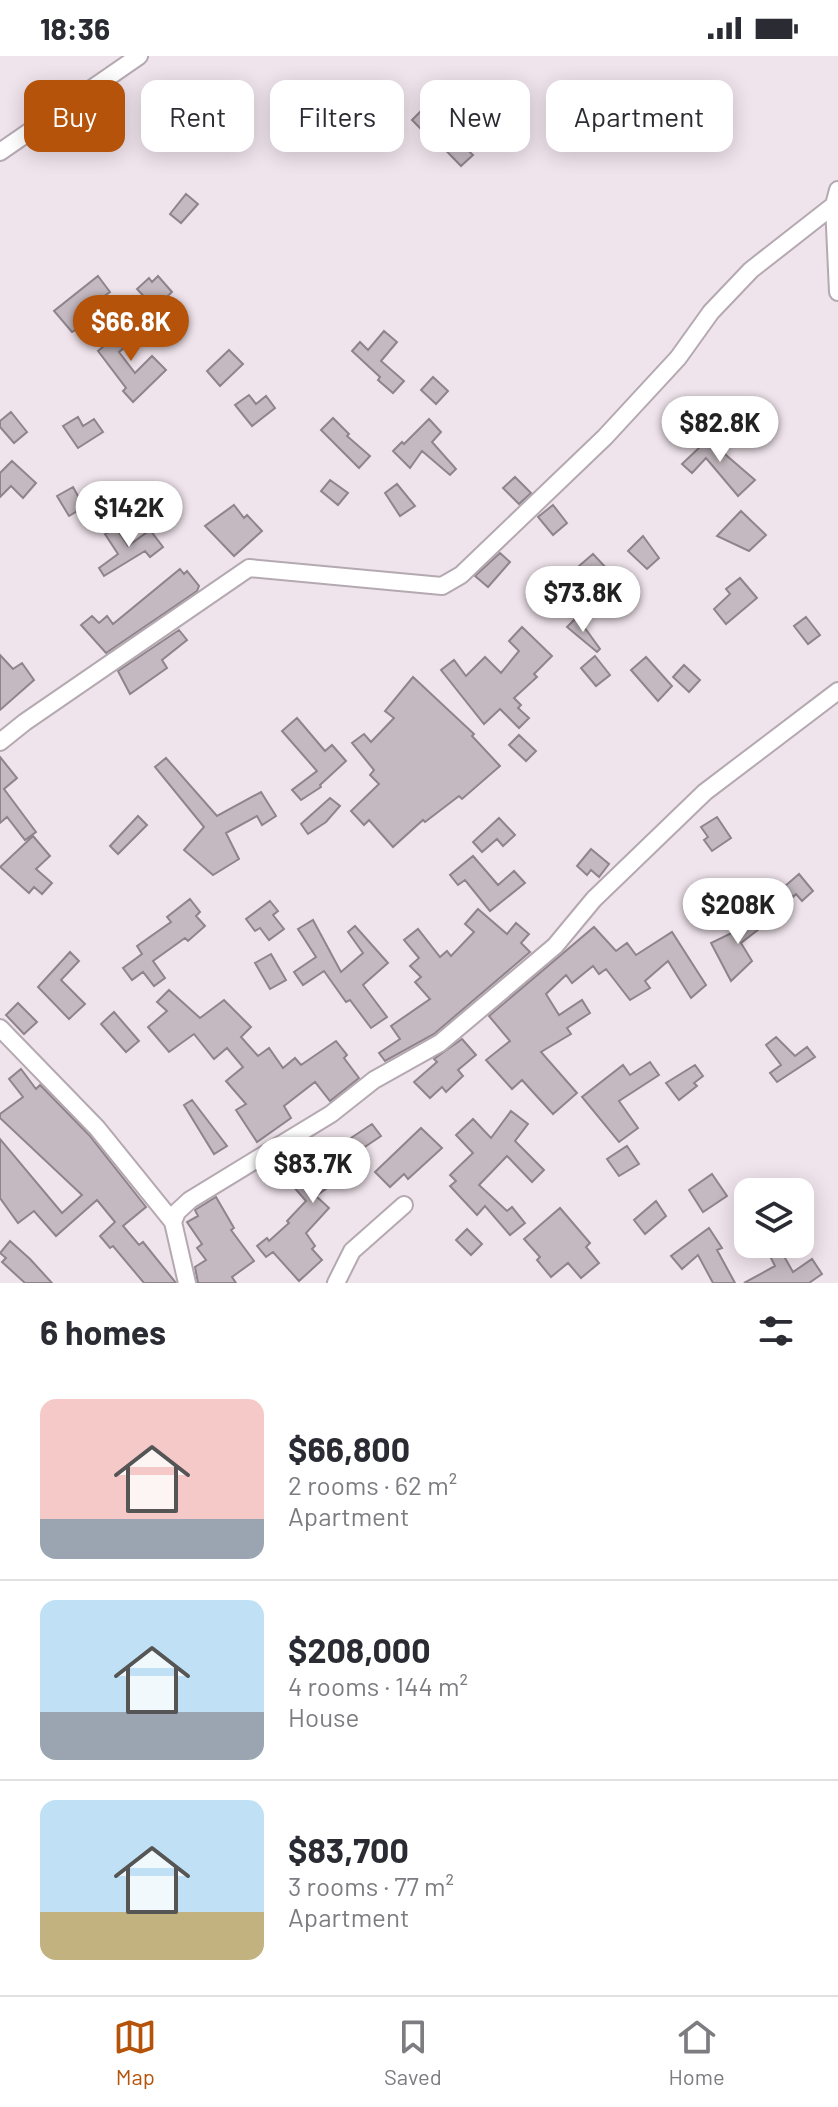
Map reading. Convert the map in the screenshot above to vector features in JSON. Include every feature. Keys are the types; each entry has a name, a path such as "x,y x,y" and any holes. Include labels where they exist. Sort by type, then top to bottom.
{"street":[{"path":"0,152 139,56"},
{"path":"836,198 838,292"},
{"path":"0,742 249,568 442,586 461,575 605,437 678,358 711,312 751,270 836,198"},
{"path":"173,1222 177,1212 190,1200 331,1114 374,1080 440,1043 555,946 594,899 705,792 838,691"},
{"path":"0,1028 97,1128 173,1222 187,1283"},
{"path":"336,1283 352,1251 404,1205"}],"building":[{"path":"420,112 420,128 412,120"},
{"path":"447,152 470,152 473,155 461,166"},
{"path":"186,194 198,204 181,223 170,214"},
{"path":"98,276 110,292 79,314 86,324 72,332 54,311"},
{"path":"158,276 172,292 155,308 137,289 149,278 152,282"},
{"path":"136,320 145,332 119,352 135,373 152,356 166,370 133,402 98,351"},
{"path":"384,331 397,342 381,361 404,381 393,393 352,351 360,342 368,350"},
{"path":"229,350 243,364 220,386 207,371"},
{"path":"433,377 448,391 436,404 421,390"},
{"path":"249,395 256,404 266,396 275,408 252,426 235,405"},
{"path":"11,412 27,432 14,443 0,427 0,421"},
{"path":"78,417 83,426 94,419 103,432 78,448 63,426"},
{"path":"333,418 349,434 347,436 370,456 359,468 321,430"},
{"path":"429,419 441,432 432,442 456,469 450,475 422,451 410,468 393,451"},
{"path":"719,429 726,436 718,444 755,480 738,496 706,458 692,473 682,464"},
{"path":"12,461 36,483 23,498 11,486 0,497 0,473"},
{"path":"515,477 531,493 519,504 503,488"},
{"path":"330,480 348,493 338,505 321,491"},
{"path":"397,484 415,506 400,516 385,493"},
{"path":"73,487 84,507 69,516 57,496"},
{"path":"234,505 244,518 247,515 262,531 234,556 205,526"},
{"path":"553,505 567,523 553,535 538,517"},
{"path":"741,511 766,535 749,551 717,536"},
{"path":"116,528 128,546 150,530 163,547 150,557 145,551 104,576 99,568 118,554 105,534"},
{"path":"643,536 659,558 647,569 628,551"},
{"path":"500,553 510,562 488,587 475,576"},
{"path":"593,554 608,570 594,582 579,566"},
{"path":"180,569 184,574 187,571 199,586 197,591 106,653 81,625 92,616 99,623 107,616 113,624"},
{"path":"740,578 757,598 726,624 714,609 730,594 726,589"},
{"path":"577,617 600,649 597,652 567,627"},
{"path":"806,617 820,635 808,644 794,626"},
{"path":"522,627 552,656 534,674 537,677 514,698 521,705 518,708 529,718 519,728 500,709 484,724 441,670 454,660 466,676 485,657 501,673 519,651 509,641"},
{"path":"179,630 187,640 162,660 167,668 130,694 118,671"},
{"path":"0,655 13,669 22,663 34,680 0,710"},
{"path":"595,656 610,675 596,686 581,668"},
{"path":"646,657 672,686 658,701 631,670"},
{"path":"684,665 700,680 689,692 673,677"},
{"path":"413,677 474,734 472,736 500,766 462,799 459,796 425,822 423,820 393,847 369,820 364,825 351,811 379,784 370,775 374,770 352,743 364,734 371,742 394,718 385,711"},
{"path":"297,718 325,751 332,745 346,761 321,787 301,800 292,790 317,771 282,731"},
{"path":"519,735 536,751 526,761 509,745"},
{"path":"0,757 17,778 4,789 36,832 25,840 7,817 0,823"},
{"path":"166,758 217,816 261,792 276,816 262,825 257,816 226,833 239,859 213,875 184,850 204,827 155,767"},
{"path":"330,798 340,806 326,822 308,834 301,824"},
{"path":"138,816 147,825 118,854 110,846"},
{"path":"717,817 731,838 712,851 704,840 708,837 701,827"},
{"path":"499,818 515,835 503,846 497,839 482,852 473,842"},
{"path":"33,836 50,856 36,869 52,883 42,894 34,887 29,893 0,867"},
{"path":"591,849 609,864 599,877 591,870 587,875 577,866"},
{"path":"473,856 498,885 514,871 525,883 490,911 465,880 458,885 450,875"},
{"path":"799,874 813,891 802,901 784,887"},
{"path":"190,899 200,912 196,916 205,926 188,941 185,938 153,961 165,978 154,986 143,972 132,980 123,968 142,954 137,946 171,922 167,917"},
{"path":"270,901 278,911 273,915 284,929 269,940 260,928 255,931 246,919"},
{"path":"478,909 507,934 516,923 529,934 521,943 530,952 434,1034 385,1061 379,1053 400,1039 391,1026 430,999 415,982 421,977 410,966 419,958 404,940 418,929 440,957 447,951 451,956 474,932 465,924"},
{"path":"758,909 768,922 741,943 752,961 731,981 711,943 736,931"},
{"path":"313,920 341,972 363,953 348,932 355,926 388,963 363,985 387,1017 371,1028 350,1000 346,1002 324,971 303,985 294,972 316,957 298,929"},
{"path":"594,927 616,951 627,943 636,955 672,932 706,985 691,998 668,961 645,981 650,988 630,1000 606,969 599,974 593,966 572,983 566,975 546,994 559,1015 582,1000 590,1013 567,1028 571,1034 541,1052 577,1093 553,1114 522,1080 512,1089 486,1060 510,1041 489,1016"},
{"path":"70,952 79,961 61,980 85,1004 69,1019 38,987"},
{"path":"271,954 286,980 270,989 255,963"},
{"path":"169,990 200,1018 224,1000 251,1027 241,1037 258,1056 269,1048 283,1068 295,1058 301,1065 336,1041 359,1078 330,1101 315,1082 284,1106 291,1118 257,1142 236,1110 246,1104 226,1081 243,1067 227,1048 214,1059 194,1034 169,1052 148,1027 167,1011 157,1002"},
{"path":"18,1003 37,1022 24,1034 6,1015"},
{"path":"114,1012 139,1041 126,1052 101,1024"},
{"path":"776,1037 795,1056 807,1047 815,1057 777,1082 770,1073 781,1065 766,1045"},
{"path":"462,1039 476,1055 458,1070 463,1076 446,1092 442,1087 430,1098 414,1082 437,1062 434,1059"},
{"path":"650,1062 659,1075 619,1101 638,1128 619,1142 582,1097 623,1065 630,1075"},
{"path":"695,1065 703,1076 694,1083 697,1086 679,1100 666,1083"},
{"path":"21,1069 36,1089 40,1085 89,1135 146,1207 123,1226 139,1245 143,1242 176,1283 144,1283 113,1246 110,1248 100,1236 115,1222 97,1200 56,1236 34,1211 18,1223 0,1198 0,1139 62,1213 82,1195 0,1118 0,1114 23,1097 9,1079"},
{"path":"192,1100 227,1146 214,1154 184,1105"},
{"path":"511,1111 528,1124 515,1141 544,1170 532,1182 507,1156 479,1185 507,1211 512,1207 525,1223 510,1235 485,1206 477,1215 450,1186 456,1181 450,1175 473,1153 456,1135 473,1119 491,1138"},
{"path":"372,1124 381,1136 344,1161 351,1171 316,1196 329,1208 306,1233 315,1246 312,1249 322,1260 299,1281 273,1252 266,1257 257,1246 267,1238 269,1241 289,1223 287,1221 306,1201 286,1178"},
{"path":"421,1128 442,1148 408,1179 404,1174 390,1187 375,1172"},
{"path":"627,1146 639,1164 619,1176 607,1159"},
{"path":"712,1174 727,1196 703,1212 689,1190"},
{"path":"216,1197 234,1228 231,1230 254,1261 232,1277 236,1283 198,1283 195,1267 206,1260 197,1248 202,1244 187,1222 198,1216 195,1210"},
{"path":"656,1201 666,1216 645,1234 634,1220"},
{"path":"560,1208 590,1243 586,1247 599,1263 581,1278 568,1263 551,1277 537,1260 540,1257 524,1239"},
{"path":"709,1228 722,1248 717,1250 735,1283 713,1283 698,1255 682,1269 671,1256"},
{"path":"467,1229 482,1244 471,1255 456,1240"},
{"path":"10,1241 52,1283 25,1283 2,1262 6,1258 0,1253"},
{"path":"771,1258 785,1258 793,1272 812,1259 822,1274 809,1283 744,1283 775,1266"}]}
